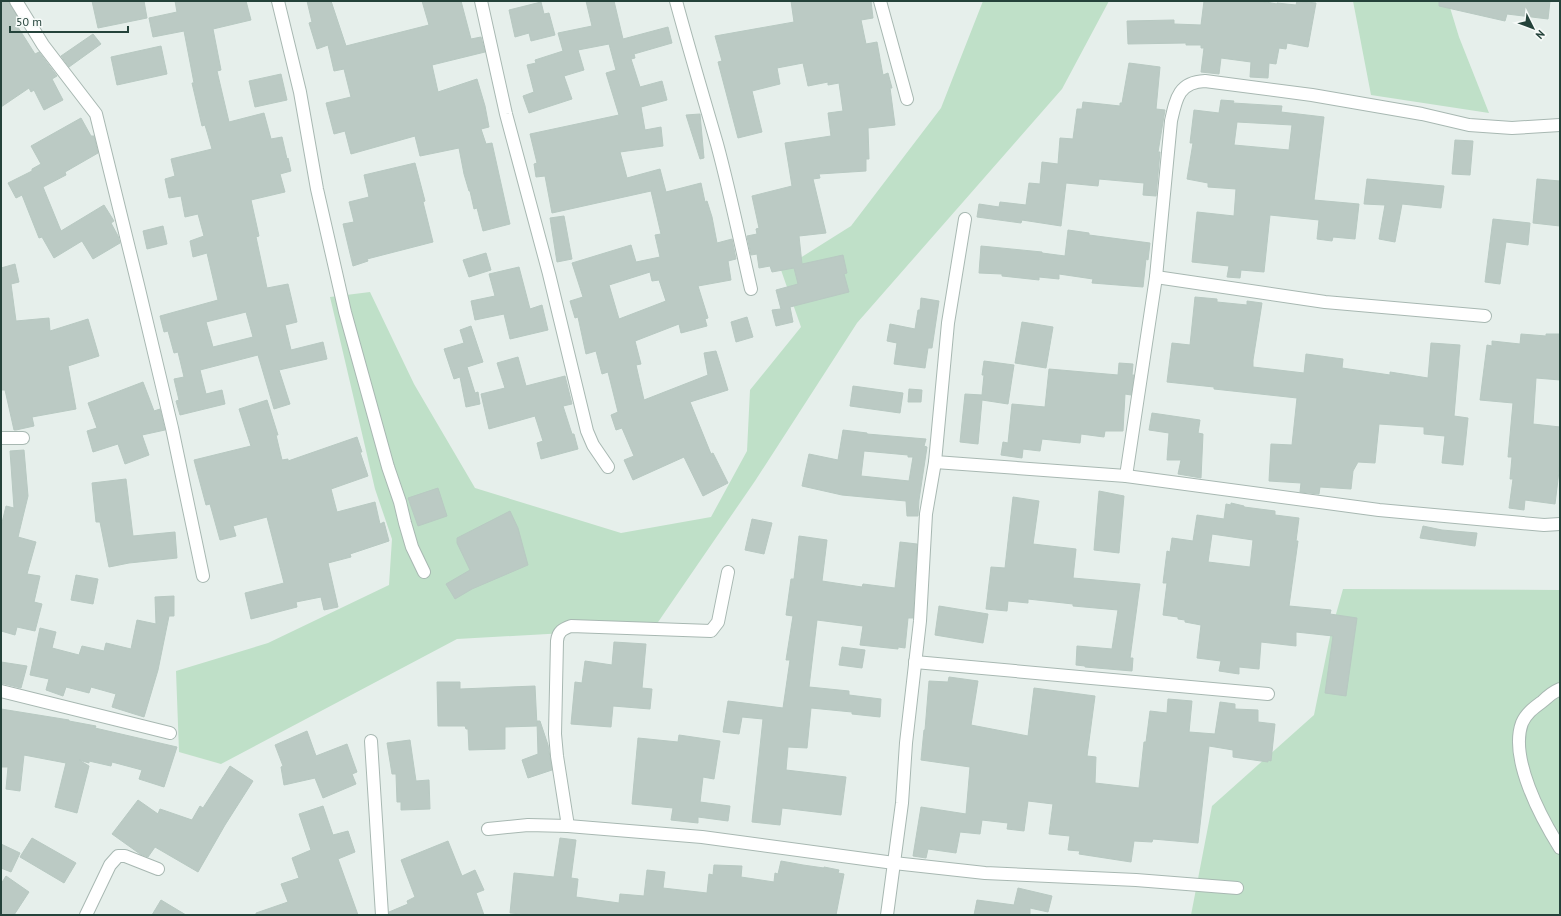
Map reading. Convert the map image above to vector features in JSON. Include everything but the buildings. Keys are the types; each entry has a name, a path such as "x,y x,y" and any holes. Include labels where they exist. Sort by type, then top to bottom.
{"street":[{"path":"16,1 43,46 92,108 98,120 172,428 203,576"},
{"path":"278,1 300,92 318,189 345,312 412,547 424,572"},
{"path":"481,1 506,114 549,274 587,431 593,445 608,467"},
{"path":"676,1 693,67 717,145 733,206 751,290"},
{"path":"880,1 907,99"},
{"path":"1126,476 1156,277 1171,121 1174,104 1184,87 1194,81 1205,81 1312,95 1422,114 1469,125 1512,128 1560,125"},
{"path":"887,915 902,803 906,742 920,621 926,514 935,462 948,323 965,219"},
{"path":"1156,277 1324,302 1485,316"},
{"path":"1,438 23,438"},
{"path":"935,462 1126,476 1379,510 1544,525 1560,524"},
{"path":"568,826 555,734 557,640 560,632 564,628 571,626 711,631 718,622 728,572"},
{"path":"915,662 1268,694"},
{"path":"1560,689 1555,691 1531,710 1523,721 1519,733 1518,748 1521,762 1532,794 1546,824 1560,848"},
{"path":"1,691 170,733"},
{"path":"371,741 382,915"},
{"path":"488,829 528,825 568,826 702,837 894,863 985,873 1136,880 1237,888"},
{"path":"86,915 110,865 118,856 125,856 158,869"}],"green space":[{"path":"983,1 1109,1 1062,89 857,323 755,481 654,628 457,639 221,764 179,752 176,671 268,643 389,585 392,539 375,489 330,297 370,292 414,384 475,488 621,533 711,517 747,451 750,390 801,327 781,270 851,226 941,108"},
{"path":"1353,1 1448,1 1459,37 1489,113 1371,95"},
{"path":"1343,589 1560,590 1560,915 1191,915 1212,806 1314,715 1331,632"}]}
